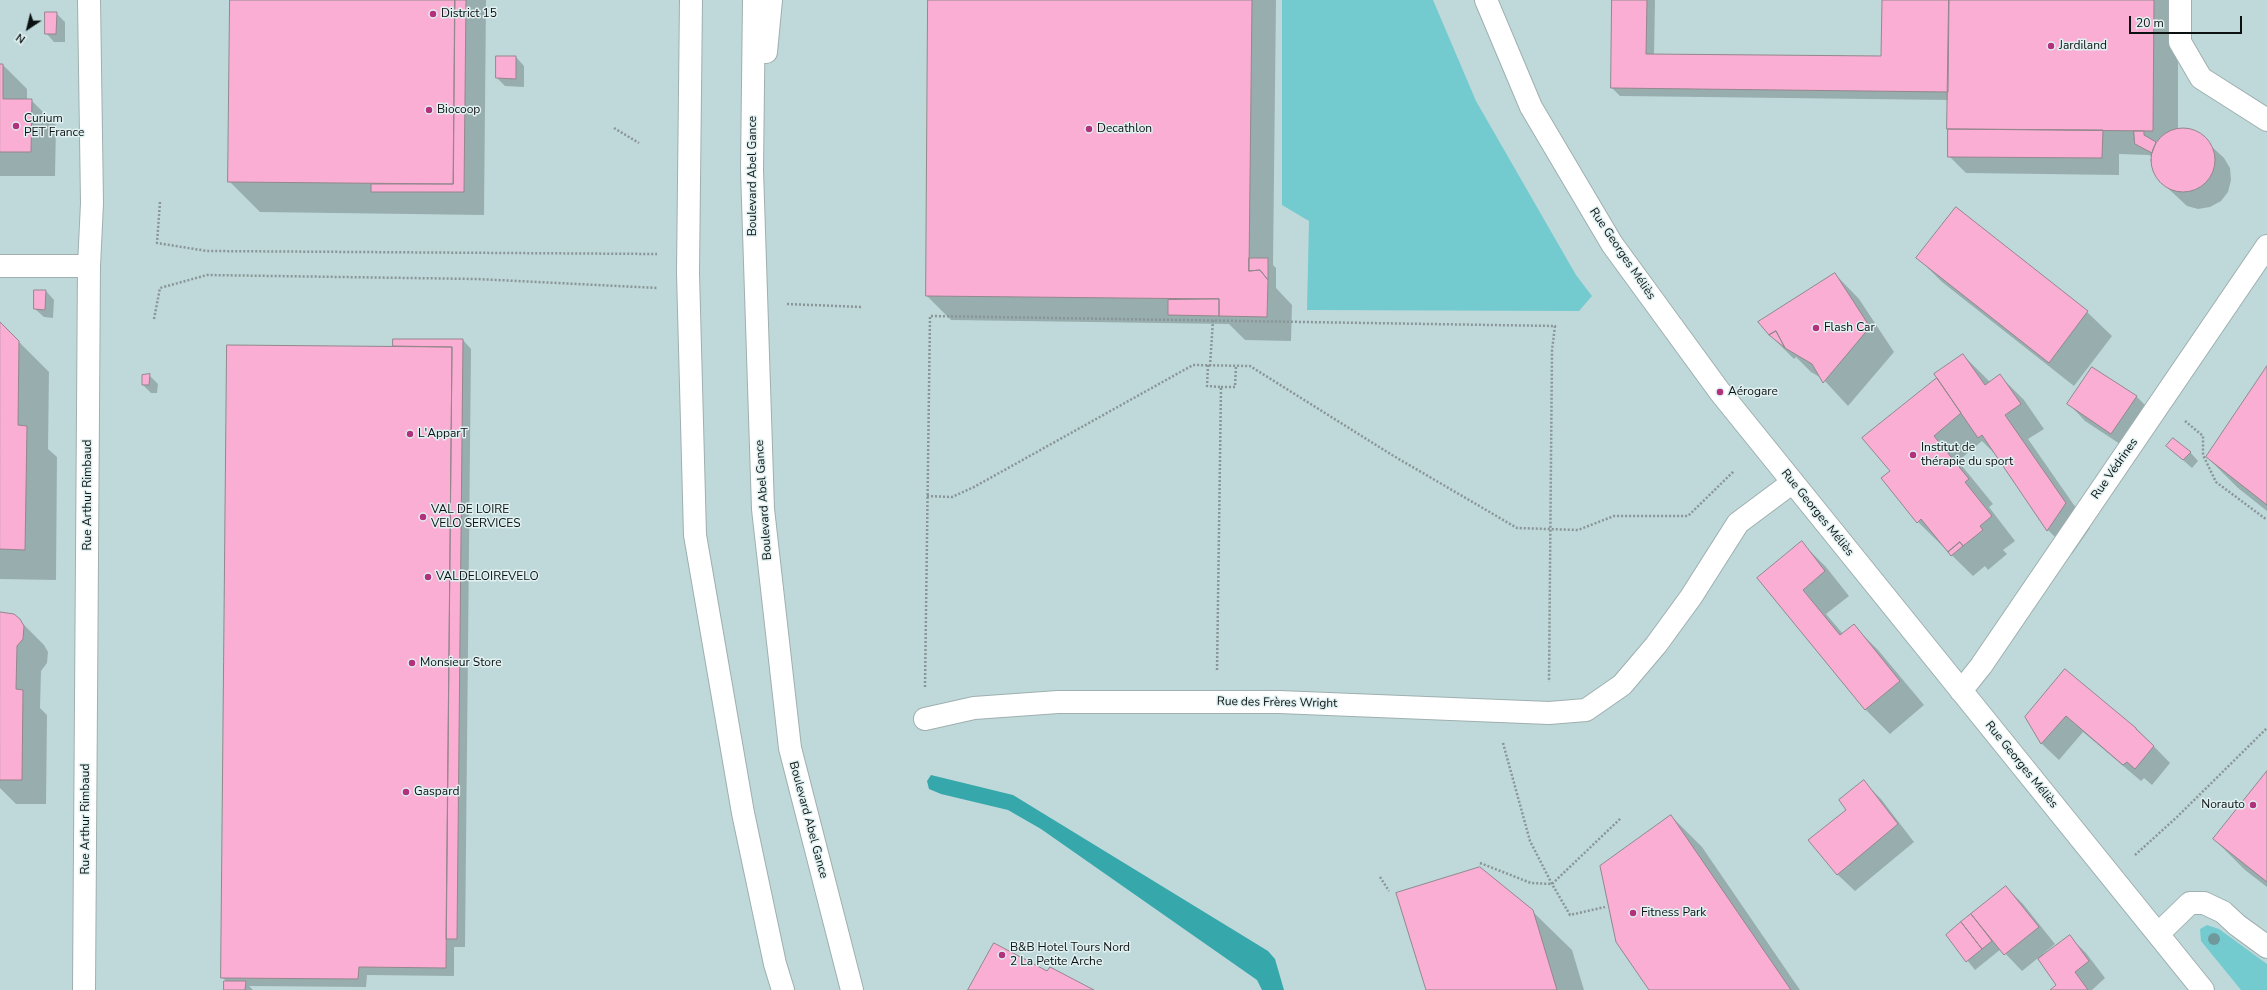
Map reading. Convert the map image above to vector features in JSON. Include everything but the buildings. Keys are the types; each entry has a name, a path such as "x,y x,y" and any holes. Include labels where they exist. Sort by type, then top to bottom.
{"street":[{"name":"Rue Arthur Rimbaud","path":"84,990 89,266 92,203 89,0"},
{"path":"690,0 688,273 695,535 743,813 774,964 782,990"},
{"name":"Boulevard Abel Gance","path":"754,0 752,170 763,509 790,748 852,990"},
{"path":"752,170 772,0"},
{"name":"Rue Georges Méliès","path":"1486,0 1531,107 1612,244 1720,392 2203,990"},
{"path":"2180,0 2180,42 2201,78 2267,120"},
{"name":"Rue Védrines","path":"1961,691 1981,666 2267,246"},
{"path":"0,266 89,266"},
{"name":"Rue des Frères Wright","path":"925,719 974,708 1058,702 1279,702 1549,713 1586,710 1622,685 1660,639 1691,596 1738,523 1793,482"},
{"path":"2158,934 2190,903 2204,903 2223,912 2237,925 2267,947"}],"path":[{"path":"614,128 639,143"},
{"path":"160,202 157,243 207,251 659,254"},
{"path":"154,319 160,288 207,276 477,279 661,288"},
{"path":"783,304 862,307"},
{"path":"925,719 930,316 1554,326 1552,350 1549,713"},
{"path":"1213,320 1207,386 1235,387 1236,366"},
{"path":"927,496 952,497 974,487 1192,365 1250,366 1392,455 1517,528 1578,530 1614,516 1688,516 1734,471"},
{"path":"1216,702 1221,387"},
{"path":"2162,402 2203,436 2203,455 2216,482 2267,520"},
{"path":"1493,710 1530,841 1552,884 1570,914 1605,907"},
{"path":"2130,859 2144,849 2267,728"},
{"path":"1480,863 1531,883 1552,884 1621,818"},
{"path":"1380,877 1389,891"}],"shaded area":[{"path":"0,0 2267,0 2267,990 0,990"},
{"path":"1282,0 1433,0 1476,101 1576,275 1592,296 1579,311 1307,310 1309,221 1282,205"},
{"path":"931,775 1013,795 1268,951 1275,959 1284,990 1262,990 1257,980 1041,829 1008,810 941,794 929,789 927,781"},
{"path":"2207,925 2219,929 2267,964 2267,990 2241,990 2201,941 2200,929"}],"place":[{"name":"District 15","path":"433,14"},
{"name":"Jardiland","path":"2051,46"},
{"name":"Biocoop","path":"429,110"},
{"name":"Curium PET France","path":"16,126"},
{"name":"Decathlon","path":"1089,129"},
{"name":"Flash Car","path":"1816,328"},
{"name":"Aérogare","path":"1720,392"},
{"name":"L'ApparT","path":"410,434"},
{"name":"Institut de thérapie du sport","path":"1913,455"},
{"name":"VAL DE LOIRE VELO SERVICES","path":"423,517"},
{"name":"VALDELOIREVELO","path":"428,577"},
{"name":"Monsieur Store","path":"412,663"},
{"name":"Gaspard","path":"406,792"},
{"name":"Norauto","path":"2253,805"},
{"name":"Fitness Park","path":"1633,913"},
{"name":"B&B Hotel Tours Nord 2 La Petite Arche","path":"1002,955"}]}
